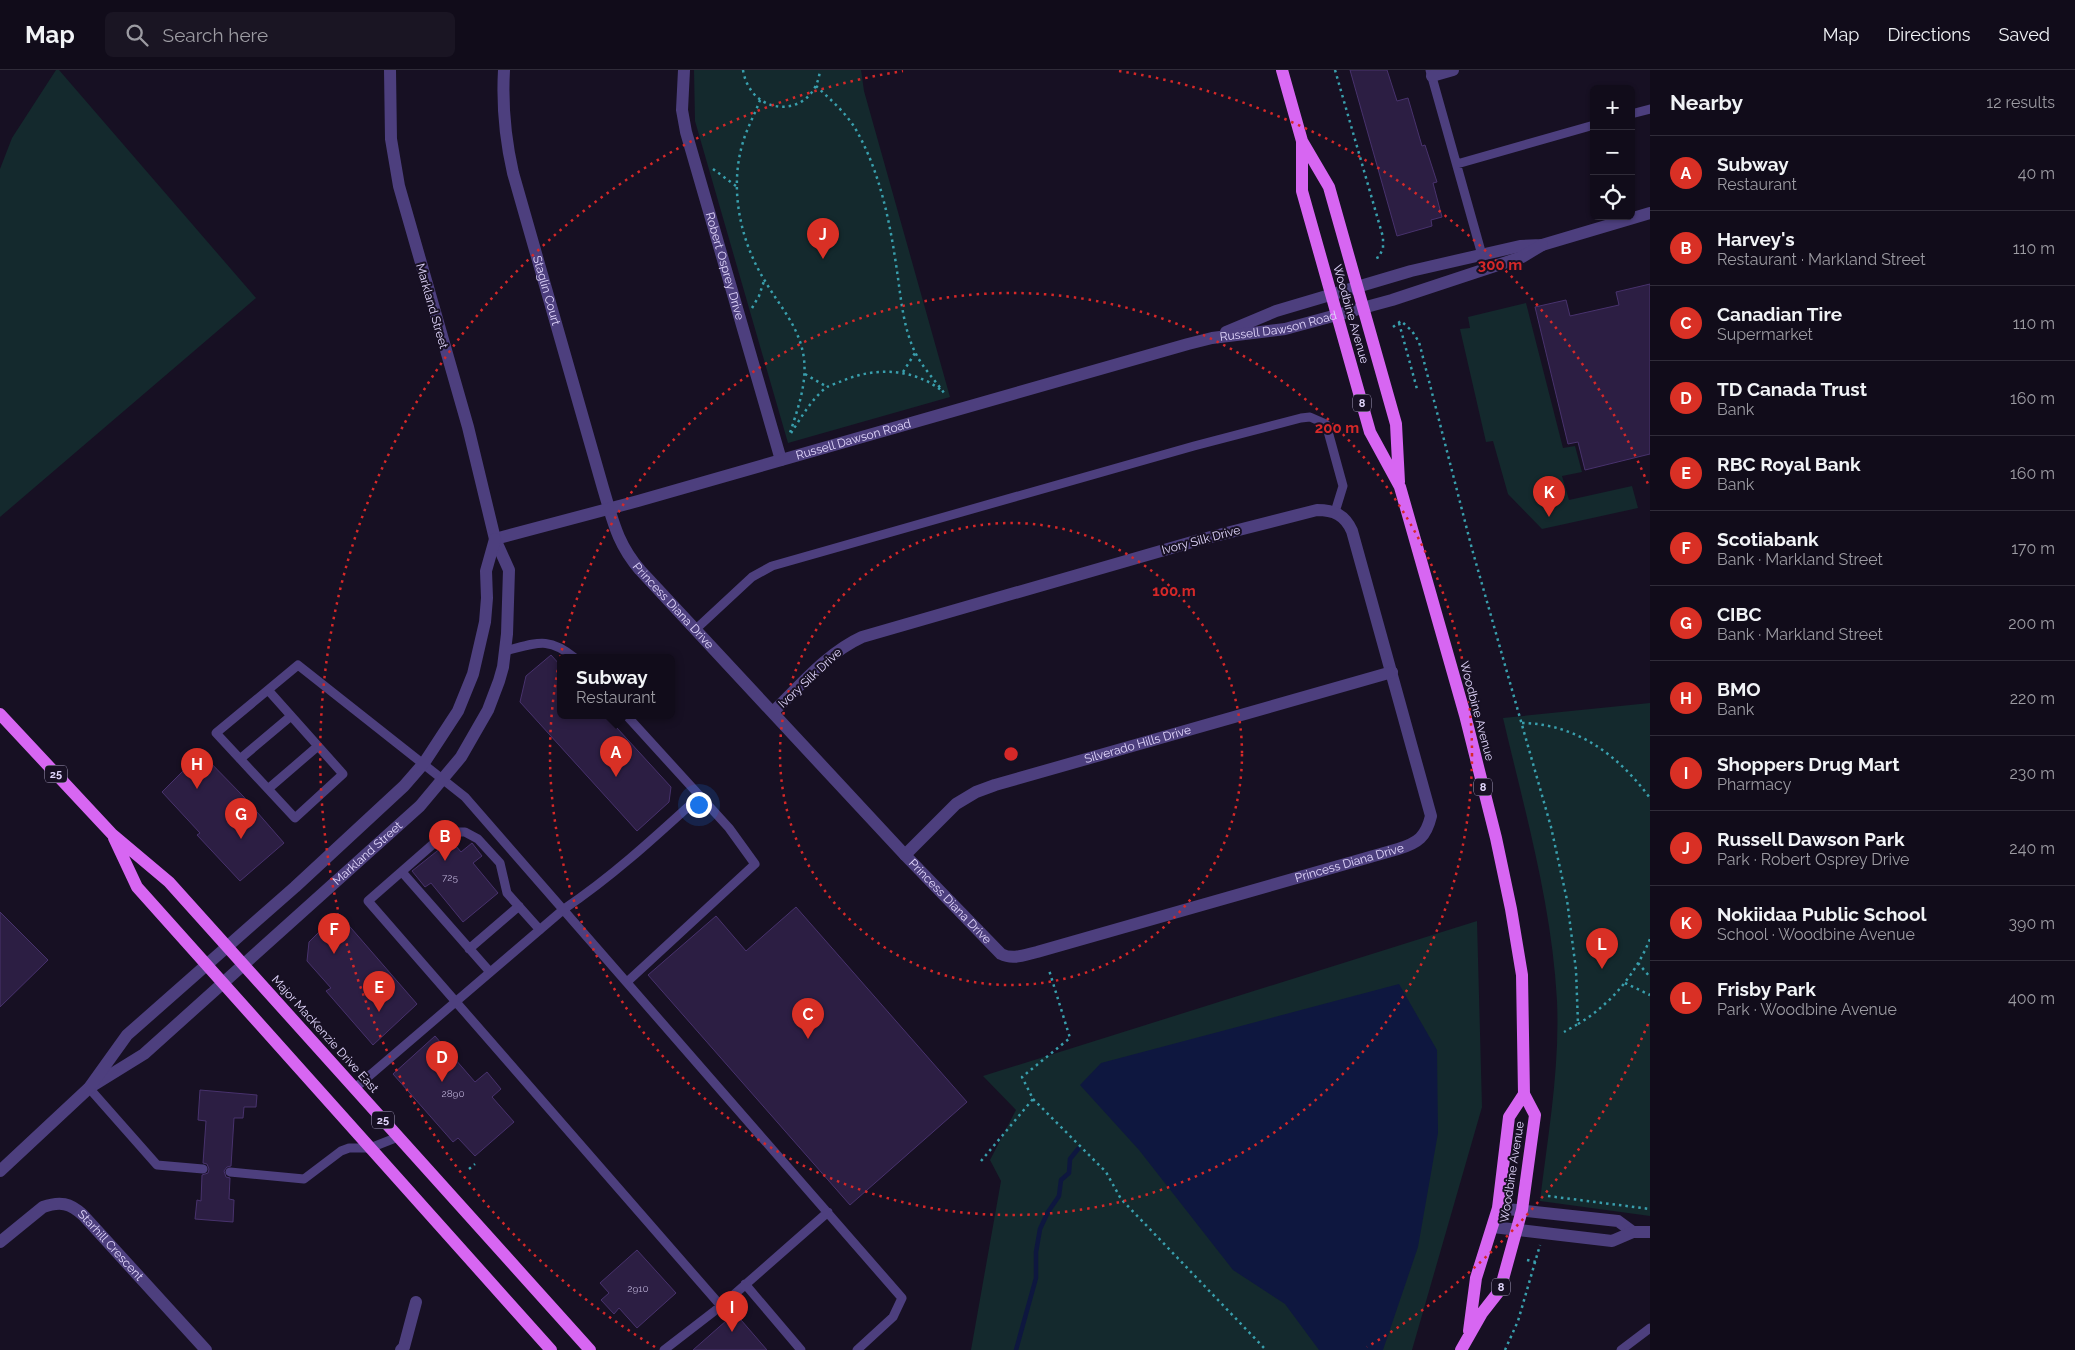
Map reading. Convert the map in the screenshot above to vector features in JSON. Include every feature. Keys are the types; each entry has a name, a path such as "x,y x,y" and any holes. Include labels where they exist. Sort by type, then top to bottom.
{"main road":[{"name":"Woodbine Avenue","path":"1282,70 1302,141 1329,187 1396,424 1400,487 1465,715 1511,909 1522,975 1524,1094 1535,1115 1522,1210 1500,1290 1482,1313 1461,1350"},
{"name":"Woodbine Avenue","path":"1302,141 1302,191 1336,314 1370,432 1400,487"},
{"name":"Major MacKenzie Drive East","path":"0,714 112,834 169,882 590,1350"},
{"name":"Major MacKenzie Drive East","path":"112,834 137,887 552,1350"},
{"name":"Woodbine Avenue","path":"1468,1336 1476,1278 1498,1208 1510,1117 1524,1094"}],"street":[{"name":"Markland Street","path":"0,1171 89,1088 144,1054 420,806 461,758 488,710 499,681 509,614 509,570 495,539 468,427 399,186 391,139 390,70"},
{"name":"Staglin Court","path":"504,70 503,101 505,126 513,173 609,508"},
{"name":"Robert Osprey Drive","path":"684,70 682,110 686,132 781,460"},
{"path":"1431,73 1453,70"},
{"name":"Russell Dawson Road","path":"495,539 1212,338 1276,310 1331,294 1447,262 1520,246 1542,245 1650,214"},
{"name":"Russell Dawson Road","path":"1212,338 1285,328 1363,307 1454,281 1522,257 1542,245"},
{"name":"Princess Diana Drive","path":"609,508 619,540 627,555 905,855 995,949 1007,957 1017,957 1414,844 1422,837 1428,827 1431,816 1392,672"},
{"name":"Ivory Silk Drive","path":"773,712 833,655 847,644 862,637 1208,538 1316,510 1335,512"},
{"path":"1335,512 1348,523 1352,532 1392,672"},
{"name":"Markland Street","path":"89,1088 127,1035 295,887 404,786 424,763 454,718 473,674 485,622 487,598 486,572 495,539"},
{"name":"Silverado Hills Drive","path":"905,855 956,804 976,792 994,785 1392,672"},
{"name":"Starhill Crescent","path":"0,1242 43,1207 51,1204 68,1204 83,1215 206,1350"},
{"path":"1498,1208 1618,1221 1633,1232"},
{"path":"1493,1227 1612,1241 1633,1232 1650,1232"},
{"path":"401,1350 404,1347 416,1302"}],"lane":[{"path":"1431,73 1482,255"},
{"path":"1635,113 1650,109"},
{"path":"1457,164 1590,126"},
{"path":"696,629 752,577 772,566 1184,448 1301,418 1310,417 1326,424 1343,486 1335,512"},
{"path":"505,650 540,642 550,643 570,654"},
{"path":"268,690 343,774 295,818 216,733 298,665 465,797 902,1298 893,1317 857,1350"},
{"path":"240,759 291,716"},
{"path":"627,982 755,864 728,828 630,719"},
{"path":"268,789 318,746"},
{"path":"354,1088 564,909 600,885 700,796"},
{"path":"540,930 507,893 500,863 478,838 465,832 452,832 440,838 368,900 720,1306"},
{"path":"402,872 490,972"},
{"path":"469,949 519,906"},
{"path":"89,1088 157,1164 203,1169"},
{"path":"230,1172 304,1179 348,1148 370,1148 398,1137"},
{"path":"664,1350 720,1306 828,1212"},
{"path":"745,1284 802,1350"},
{"path":"1621,1350 1650,1328"}],"path":[{"path":"743,70 747,85 760,100 774,106 787,107 805,99 816,86 820,70"},
{"path":"1335,70 1383,237 1383,248 1379,257 1374,259"},
{"path":"760,100 743,142 736,186 741,222 751,252 764,281 791,320 800,339 805,374 801,398 789,436 808,407 827,387 854,376 879,371 903,372 929,381 944,393 915,353 901,307 891,235 882,195 870,160 854,127 835,104 816,86"},
{"path":"713,169 736,186"},
{"path":"752,308 759,296 764,281"},
{"path":"1393,327 1399,322"},
{"path":"1399,322 1417,389"},
{"path":"1399,322 1412,331 1419,342 1472,549 1551,827 1567,900 1576,970 1578,1024"},
{"path":"903,372 915,353"},
{"path":"805,374 827,387"},
{"path":"1522,722 1540,723 1560,728 1595,743 1626,767 1650,798"},
{"path":"1564,1032 1593,1015 1625,983 1650,939"},
{"path":"1638,963 1650,977"},
{"path":"1049,970 1070,1038 1022,1077 1033,1099 1106,1172 1121,1199 1266,1350"},
{"path":"1625,983 1650,995"},
{"path":"981,1161 1033,1099"},
{"path":"470,1169 475,1164"},
{"path":"1548,1196 1650,1209"},
{"path":"1505,1350 1518,1321 1539,1247"},
{"path":"1527,1260 1536,1262"}],"green space":[{"path":"56,70 59,70 256,298 0,517 0,169 12,138"},
{"path":"694,70 861,70 864,91 950,397 788,443 695,121"},
{"path":"1526,303 1563,448 1575,446 1582,472 1562,476 1569,500 1632,486 1638,508 1542,529 1508,494 1493,441 1486,442 1460,329 1470,328 1468,317"},
{"path":"1650,703 1650,1216 1540,1201 1555,1076 1557,1001 1550,930 1544,894 1503,718"},
{"path":"1477,921 1482,1107 1412,1350 971,1350 1001,1181 990,1160 1016,1110 983,1076"}],"water":[{"path":"1399,984 1437,1050 1438,1133 1418,1247 1383,1350 1319,1350 1285,1304 1233,1270 1139,1150 1080,1085 1101,1063"}],"building":[{"path":"1350,70 1387,70 1397,101 1408,98 1422,146 1425,145 1437,182 1433,183 1442,217 1431,220 1432,226 1397,236"},
{"path":"1650,284 1650,454 1585,470 1578,442 1568,444 1535,307 1566,300 1570,316 1619,305 1616,292"},
{"path":"551,655 557,662 557,719 609,719 671,787 669,802 637,831 520,702 526,676"},
{"path":"201,753 243,796 284,843 240,881 197,835 200,833 162,792"},
{"path":"451,840 461,852 472,843 482,856 473,863 498,893 463,922 431,883 425,887 412,871"},
{"path":"796,907 967,1102 850,1205 648,975 716,916 746,951"},
{"path":"0,912 48,960 0,1007"},
{"path":"338,913 417,1004 373,1045 326,991 331,988 307,961 309,942"},
{"path":"435,1036 475,1082 487,1072 501,1089 492,1097 514,1122 475,1156 458,1138 453,1142 393,1074"},
{"path":"200,1090 257,1095 256,1107 244,1107 243,1118 234,1118 231,1166 227,1167 224,1171 226,1177 230,1178 229,1199 234,1200 233,1222 195,1219 197,1200 201,1201 202,1175 208,1173 209,1169 207,1164 203,1163 206,1121 198,1120"},
{"path":"637,1250 676,1293 637,1328 619,1308 614,1314 601,1300 609,1293 600,1283"},
{"path":"735,1313 767,1350 693,1350"}],"waterway":[{"path":"1016,1350 1036,1278 1036,1252 1040,1229 1048,1212 1059,1196 1061,1180 1069,1173 1070,1159 1078,1149"}],"place":[{"name":"Russell Dawson Park","path":"823,259"},
{"name":"Nokiidaa Public School","path":"1549,517"},
{"name":"Subway","path":"616,777"},
{"name":"BMO","path":"197,789"},
{"name":"CIBC","path":"241,839"},
{"name":"Harvey's","path":"445,861"},
{"name":"Scotiabank","path":"334,954"},
{"name":"Frisby Park","path":"1602,969"},
{"name":"RBC Royal Bank","path":"379,1012"},
{"name":"Canadian Tire","path":"808,1039"},
{"name":"TD Canada Trust","path":"442,1082"},
{"name":"Shoppers Drug Mart","path":"732,1332"}]}
